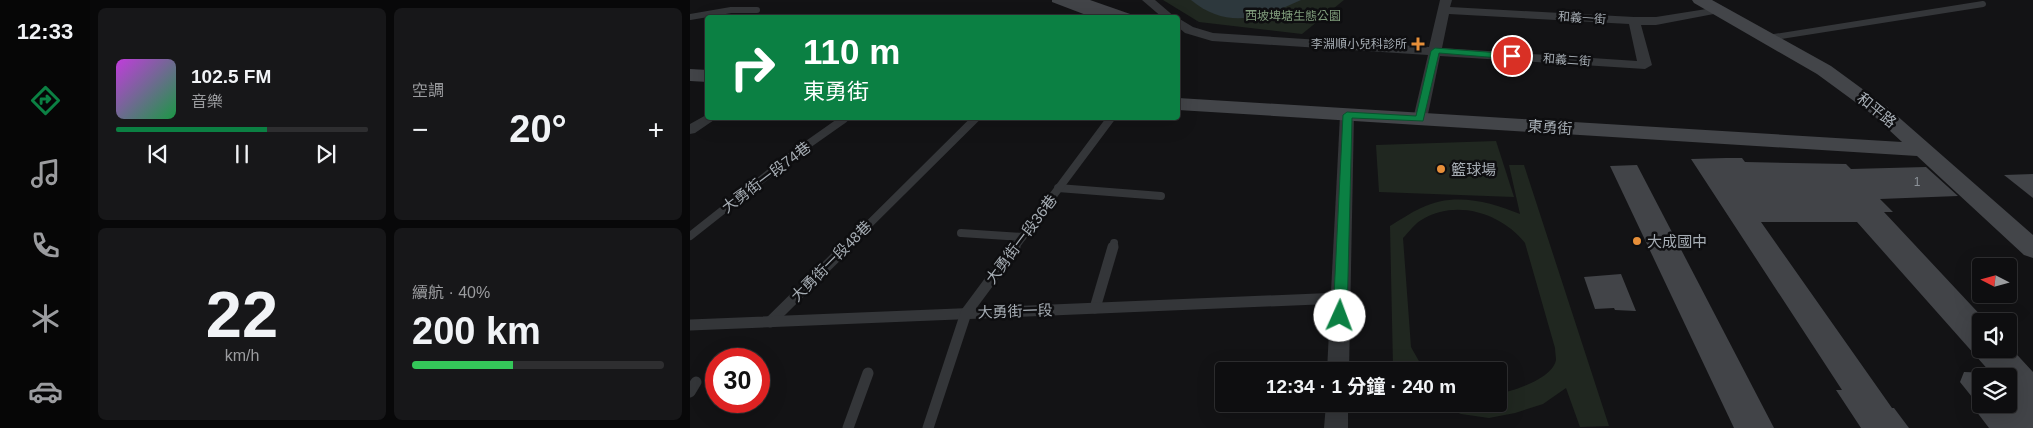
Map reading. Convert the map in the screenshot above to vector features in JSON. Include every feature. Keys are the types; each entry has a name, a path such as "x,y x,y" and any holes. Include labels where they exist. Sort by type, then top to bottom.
{"street":[{"path":"1148,0 1168,15"},
{"name":"和平路","path":"1700,0 1824,70 1880,111 2033,249"},
{"path":"1420,119 1445,5"},
{"name":"和義一街","path":"1445,5 1552,12 1634,21 1656,21 1719,10"},
{"name":"和義二街","path":"1180,24 1188,30 1212,37 1645,65 1634,21"},
{"path":"690,75 705,76"},
{"name":"東勇街","path":"1180,104 1922,150"},
{"path":"1338,362 1347,115"},
{"path":"690,130 707,120"},
{"path":"1336,412 1336,428"}],"lane":[{"path":"1768,38 1982,4"},
{"path":"690,17 731,10 757,10"},
{"name":"大勇街一段74巷","path":"690,236 790,158 843,120"},
{"name":"大勇街一段48巷","path":"770,322 974,120"},
{"name":"大勇街一段36巷","path":"928,428 966,313 1109,120"},
{"path":"1058,188 1162,196"},
{"path":"961,233 1022,237"},
{"path":"1095,308 1114,243"},
{"name":"大勇街一段","path":"690,325 1341,298"},
{"path":"848,428 868,373"}],"green space":[{"name":"西坡埤塘生態公園","path":"1163,0 1344,0 1302,34 1199,22"},
{"name":"籃球場","path":"1496,141 1514,197 1379,192 1376,145"},
{"path":"1509,165 1524,165 1609,426 1580,427 1566,388 1543,404 1515,413 1489,418 1456,412 1507,412 1507,391 1532,383 1548,373 1556,360 1555,348 1525,243 1504,224 1492,217 1465,210 1450,210 1436,213 1420,221 1403,238 1411,347 1419,362 1393,362 1390,226 1421,208 1446,200 1458,199 1483,202 1520,214"}],"shaded area":[{"path":"1191,0 1301,0 1259,16 1231,18 1204,9"}],"building":[{"path":"1052,0 1090,0 1133,15 1086,15 1052,2"},
{"path":"1742,158 1745,162 1846,164 1851,169 1926,167 1958,196 1880,199 1893,212 1884,212 1979,313 1972,313 1972,352 1857,222 1761,222 1892,408 1894,408 1909,428 1861,428 1836,390 1842,390 1691,159"},
{"path":"1637,165 1774,428 1734,428 1610,166"},
{"path":"2033,174 2033,198 2004,175"},
{"path":"1621,274 1636,311 1615,310 1614,308 1595,309 1584,277"},
{"path":"2017,355 2033,372 2033,428 1989,428 1978,413 2017,413 2017,368 1987,368 1978,358 2017,358"},
{"path":"1964,372 1972,372 1972,397 1960,382"}],"place":[{"name":"李淵順小兒科診所","path":"1418,44"},
{"name":"籃球場","path":"1441,169"},
{"name":"大成國中","path":"1637,241"}],"route":[{"path":"1340,316 1347,115 1420,119 1435,51 1512,56"}]}
